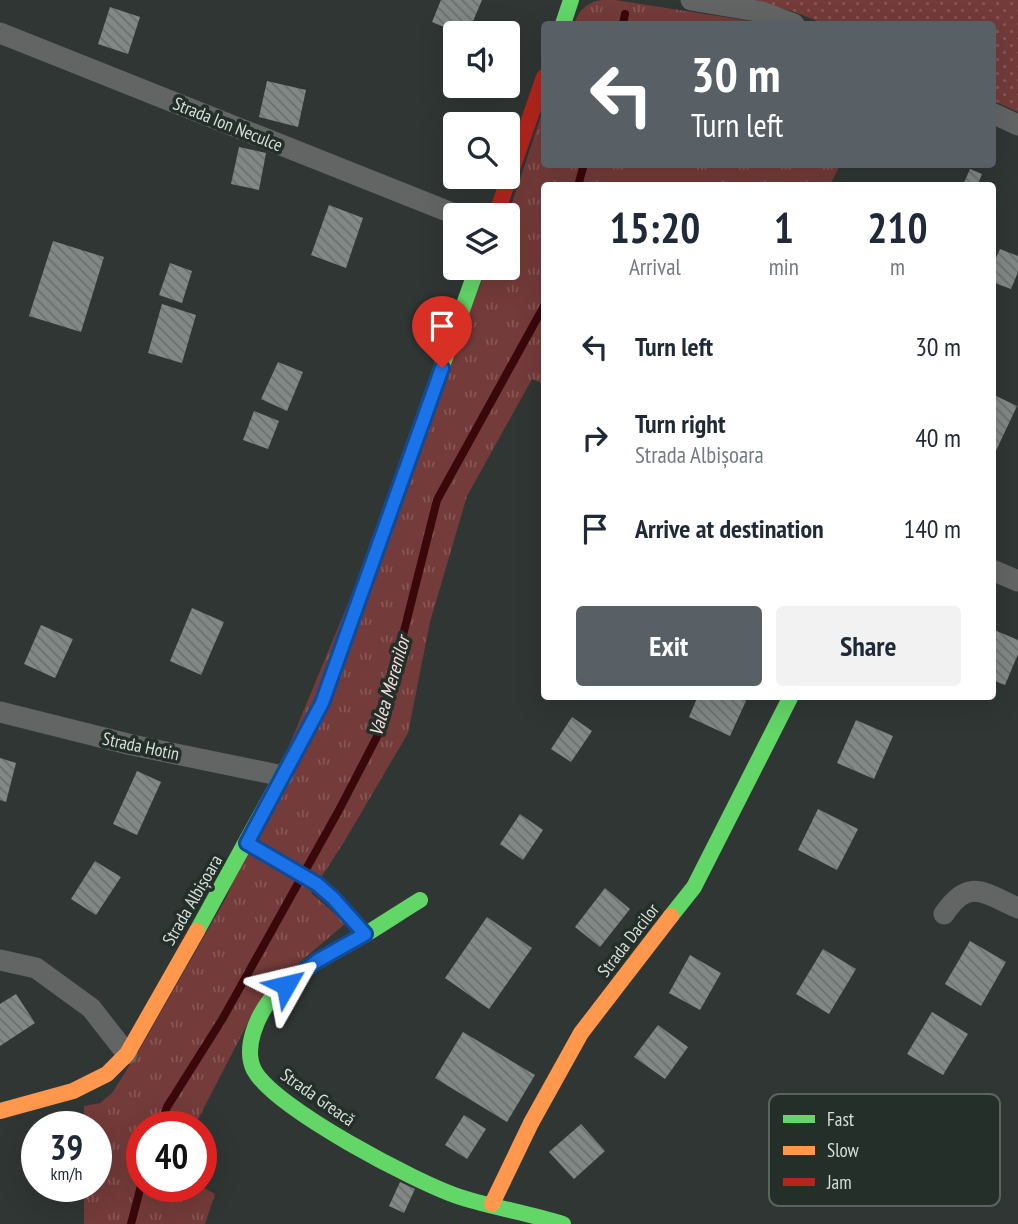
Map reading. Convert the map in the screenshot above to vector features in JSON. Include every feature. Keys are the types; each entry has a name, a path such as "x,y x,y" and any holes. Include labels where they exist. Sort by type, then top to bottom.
{"street":[{"path":"564,21 571,0"},
{"path":"691,0 762,12 786,21"},
{"name":"Strada Ion Neculce","path":"0,33 443,209"},
{"path":"500,203 541,86"},
{"path":"996,115 1018,125"},
{"name":"Strada Albișoara","path":"0,1111 73,1091 107,1074 127,1054 247,843 322,703 473,280"},
{"path":"996,572 1018,581"},
{"name":"Strada Dacilor","path":"492,1204 531,1124 581,1033 694,887 789,700"},
{"name":"Strada Hotin","path":"0,712 132,745 283,776"},
{"path":"944,914 955,898 967,892 980,892 1018,908"},
{"name":"Strada Greacă","path":"420,900 317,961 286,985 262,1013 252,1037 250,1054 254,1071 270,1089 333,1133 414,1178 459,1197 539,1215 563,1224"},
{"path":"0,960 36,968 91,1008 127,1054"}],"lane":[{"path":"247,843 317,884 365,934"}],"green space":[{"path":"615,0 749,21 575,21 591,3"},
{"path":"749,0 1018,0 1018,112 996,102 996,21 817,21 792,11"},
{"path":"541,116 541,168 838,168 832,182 541,182 541,383 532,379 467,496 430,622 408,733 311,893 346,923 286,974 254,1011 202,1111 126,1111 126,1202 212,1202 205,1224 84,1224 84,1202 112,1202 112,1111 84,1111 84,1106 100,1103 112,1093 226,898 482,280 520,280 520,203 512,203 517,189 520,189 520,179"},
{"path":"637,168 695,168 690,182 632,182"}],"building":[{"path":"441,0 482,0 473,21 443,21 443,26 432,22"},
{"path":"110,7 140,17 128,54 98,44"},
{"path":"267,81 306,90 298,127 259,117"},
{"path":"239,147 266,153 259,190 231,184"},
{"path":"970,169 982,174 979,182 964,182"},
{"path":"329,205 363,218 346,268 311,255"},
{"path":"53,241 104,257 81,332 29,316"},
{"path":"1000,249 1018,256 1018,272 1011,289 996,283 996,258"},
{"path":"170,263 192,271 182,303 159,295"},
{"path":"162,304 196,315 182,363 148,353"},
{"path":"278,362 303,372 287,411 261,399"},
{"path":"996,396 1017,406 996,451"},
{"path":"254,411 279,421 268,449 243,440"},
{"path":"192,608 224,622 201,675 170,661"},
{"path":"41,625 73,639 55,678 24,664"},
{"path":"996,631 1018,640 1018,654 1005,685 996,682"},
{"path":"696,700 746,701 730,736 689,717"},
{"path":"572,717 592,731 571,762 551,749"},
{"path":"856,720 893,736 874,779 837,763"},
{"path":"0,758 16,763 6,802 0,800"},
{"path":"137,771 161,782 137,835 113,824"},
{"path":"818,809 858,829 837,870 798,850"},
{"path":"520,814 543,830 523,860 500,844"},
{"path":"95,861 121,877 96,915 71,899"},
{"path":"605,888 630,909 600,947 575,927"},
{"path":"487,917 532,948 489,1009 445,978"},
{"path":"970,941 1006,962 981,1006 945,984"},
{"path":"823,949 856,969 829,1014 796,994"},
{"path":"690,955 721,973 700,1010 669,993"},
{"path":"16,994 35,1023 0,1046 0,1004"},
{"path":"932,1012 968,1034 943,1075 907,1054"},
{"path":"658,1025 688,1047 665,1079 634,1057"},
{"path":"463,1032 535,1075 507,1122 435,1078"},
{"path":"464,1115 486,1129 467,1159 445,1145"},
{"path":"581,1124 605,1151 574,1179 549,1152"},
{"path":"400,1182 415,1189 404,1213 389,1206"}],"waterway":[{"name":"Valea Merenilor","path":"624,21 625,14"},
{"name":"Valea Merenilor","path":"579,182 583,168"},
{"name":"Valea Merenilor","path":"166,1111 223,1018 381,729 437,500 541,311"},
{"name":"Valea Merenilor","path":"131,1224 137,1202"}],"traffic: fast":[{"path":"564,21 571,0"},
{"path":"197,931 322,703 473,280"},
{"path":"671,916 694,887 789,700"},
{"path":"420,900 315,963 280,989 265,1007 253,1033 250,1052 254,1070 267,1086 317,1123 412,1177 460,1197 563,1224"}],"traffic: slow":[{"path":"492,1204 531,1123 581,1033 671,916"},
{"path":"0,1111 73,1091 107,1074 127,1054 197,931"}],"traffic: jam":[{"path":"500,203 541,86"}],"route":[{"path":"286,985 317,961 365,934 317,884 247,843 322,703 442,368"}]}
